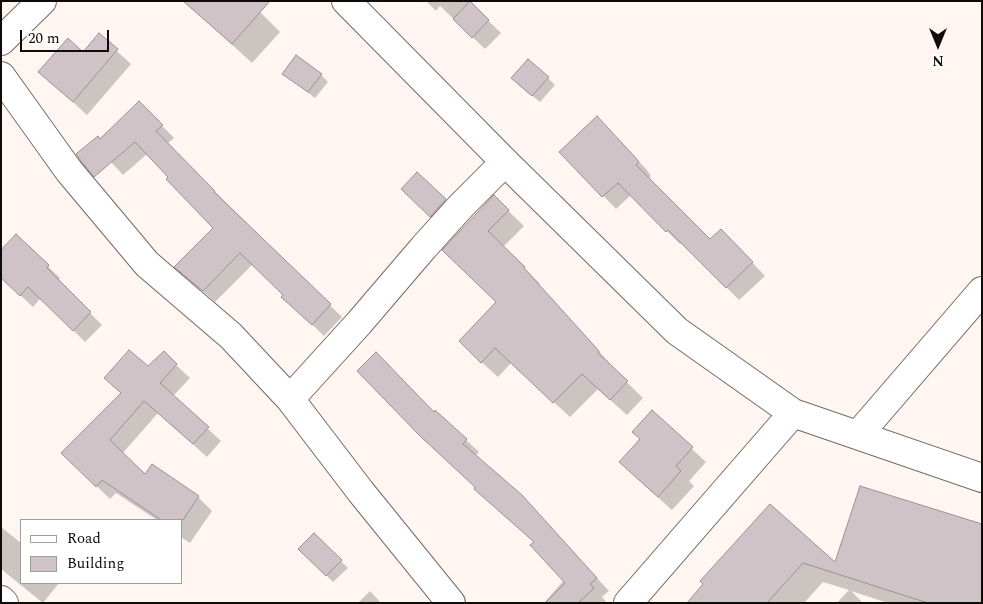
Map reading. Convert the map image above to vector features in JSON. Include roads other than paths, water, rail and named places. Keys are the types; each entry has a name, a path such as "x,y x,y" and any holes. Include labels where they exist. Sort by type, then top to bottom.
{"street":[{"path":"1,41 42,1"},
{"path":"346,1 505,162 677,331 793,413 982,478"},
{"path":"1,76 69,171 147,264 231,336 290,400 451,603"},
{"path":"290,400 424,247 505,162"},
{"path":"858,435 982,291"},
{"path":"628,603 793,413"}]}
